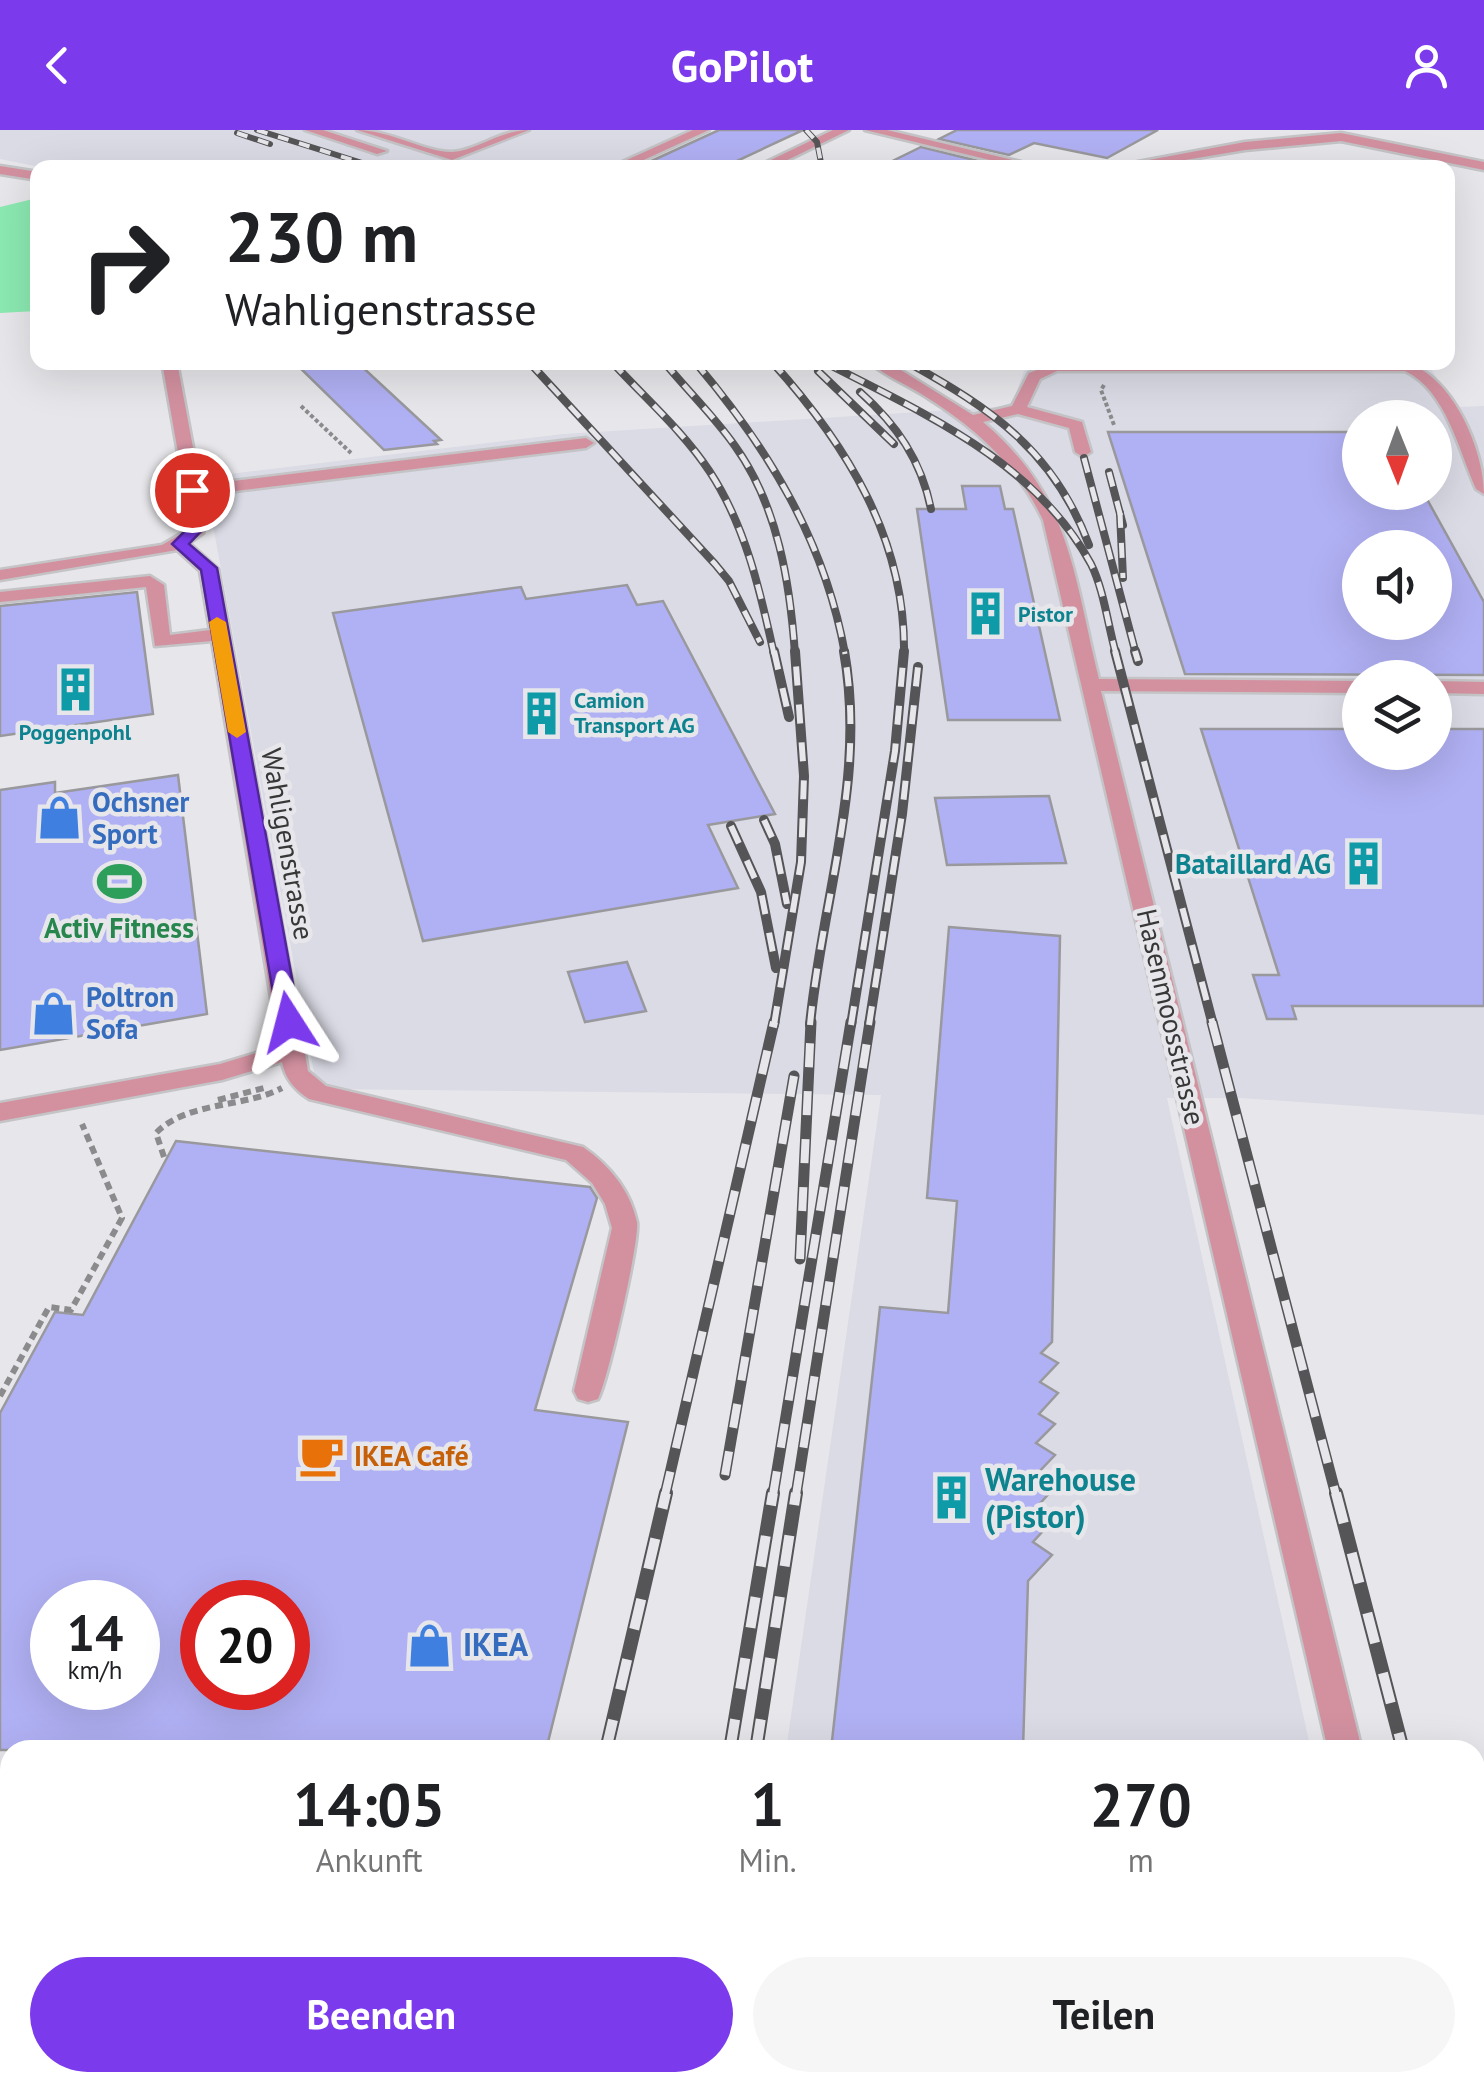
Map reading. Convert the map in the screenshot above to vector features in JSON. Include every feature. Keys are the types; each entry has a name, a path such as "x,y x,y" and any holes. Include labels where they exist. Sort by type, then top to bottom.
{"street":[{"path":"311,130 392,154"},
{"path":"339,138 360,130 452,156 523,130"},
{"path":"654,130 686,138"},
{"path":"634,160 703,130"},
{"path":"777,160 843,130"},
{"path":"872,130 1007,160"},
{"path":"1160,160 1346,133 1484,166"},
{"path":"0,170 30,175"},
{"path":"0,575 180,544 196,528 170,370"},
{"name":"Hasenmoosstrasse","path":"889,370 970,420 1010,454 1044,503 1063,562 1344,1740"},
{"path":"1018,410 1036,374 1049,370"},
{"path":"1415,370 1426,377 1457,426 1484,490"},
{"path":"970,420 1018,410 1076,425 1084,452"},
{"path":"192,490 586,444"},
{"name":"Wahligenstrasse","path":"180,544 209,568 296,1062"},
{"path":"0,597 150,580 155,585 162,642 219,634"},
{"path":"1092,685 1342,687"},
{"path":"1452,688 1484,688"},
{"path":"0,1112 296,1062 318,1093 574,1154 597,1169 620,1201 624,1228 588,1391"}],"path":[{"path":"1106,384 1101,390 1114,425"},
{"path":"300,406 368,470"},
{"path":"164,1157 156,1133 166,1121 249,1104 277,1092 296,1062"},
{"path":"0,1396 49,1308 71,1310 122,1218 82,1124"}],"shaded area":[{"path":"0,130 711,130 633,160 30,160 30,165 0,159"},
{"path":"1027,370 1432,370 1451,400 1342,400 1342,510 1452,510 1452,401 1456,407 1484,406 1484,1115 1240,1098 1167,1098 1309,1740 787,1740 881,1095 317,1089 204,477 563,434 998,407 1013,402"}],"green space":[{"path":"30,200 30,311 0,313 0,207"}],"building":[{"path":"719,130 803,130 739,160 653,160"},
{"path":"957,130 1158,130 1107,158 1034,143 1009,155 939,139"},
{"path":"921,147 975,160 894,160"},
{"path":"302,370 366,370 441,440 434,441 437,444 384,450"},
{"path":"1108,432 1342,432 1342,510 1433,510 1444,530 1342,530 1342,640 1452,640 1452,544 1484,602 1484,675 1452,675 1452,660 1342,660 1342,675 1185,674"},
{"name":"Pistor","path":"962,486 1000,486 1005,509 1013,509 1060,720 948,720 917,509 966,509"},
{"name":"Camion Transport AG","path":"627,585 637,605 663,601 775,814 708,825 738,888 423,941 333,613 521,587 526,599"},
{"path":"137,592 153,714 0,736 0,606"},
{"name":"Bataillard AG","path":"1201,729 1342,729 1342,770 1452,770 1452,729 1484,729 1484,1006 1292,1006 1296,1019 1267,1019 1253,975 1279,975"},
{"path":"178,775 207,1014 0,1050 0,790 55,782 55,793"},
{"path":"1049,796 1066,863 947,865 935,798"},
{"name":"Warehouse (Pistor)","path":"949,927 1060,936 1052,1342 1041,1353 1058,1363 1040,1382 1058,1393 1039,1414 1055,1424 1036,1443 1055,1455 1035,1476 1054,1488 1035,1509 1053,1520 1033,1542 1052,1555 1028,1581 1023,1740 832,1740 880,1307 948,1313 957,1201 927,1198"},
{"path":"627,962 646,1011 585,1022 568,972"},
{"name":"IKEA","path":"176,1141 590,1187 597,1198 535,1410 628,1422 548,1740 0,1740 0,1413 55,1312 83,1315"}],"railway":[{"path":"257,130 353,160"},
{"path":"806,130 817,142 820,160"},
{"path":"237,133 270,144"},
{"path":"536,370 729,581 760,642"},
{"path":"620,370 688,443 723,493 750,560 774,654"},
{"path":"671,370 727,435 762,494 785,573 795,654"},
{"path":"702,370 746,428 790,498 823,573 845,654"},
{"path":"779,370 847,460 883,533 895,571 904,652"},
{"path":"840,370 974,444 1040,496 1068,528 1091,564 1116,654"},
{"path":"920,370 966,397 1017,436 1058,483 1089,545"},
{"path":"818,371 894,444"},
{"path":"860,392 906,444 931,509"},
{"path":"1084,458 1136,654"},
{"path":"1109,472 1120,514"},
{"path":"1120,514 1123,525"},
{"path":"1120,514 1123,578"},
{"path":"774,651 789,717"},
{"path":"774,1025 801,862 804,776 795,651"},
{"path":"810,1025 847,793 850,699 844,651"},
{"path":"1115,651 1213,1025"},
{"path":"1135,651 1138,661"},
{"path":"851,1025 895,751 904,652"},
{"path":"869,1025 902,814 918,667"},
{"path":"764,820 775,844 787,904"},
{"path":"731,826 761,892 776,968"},
{"path":"665,1495 774,1022"},
{"path":"800,1259 811,1022"},
{"path":"773,1495 851,1022"},
{"path":"796,1495 870,1022"},
{"path":"1212,1022 1336,1495"},
{"path":"725,1475 794,1076"},
{"path":"608,1740 666,1493"},
{"path":"732,1740 773,1493"},
{"path":"758,1740 796,1493"},
{"path":"1336,1493 1400,1740"}],"slow traffic":[{"path":"217,622 237,732"}],"place":[{"name":"Pistor","path":"985,614"},
{"name":"Poggenpohl","path":"75,690"},
{"name":"Camion Transport AG","path":"541,713"},
{"name":"Ochsner Sport","path":"59,818"},
{"name":"Bataillard AG","path":"1364,864"},
{"name":"Activ Fitness","path":"119,882"},
{"name":"Poltron Sofa","path":"53,1013"},
{"name":"IKEA Café","path":"321,1456"},
{"name":"Warehouse (Pistor)","path":"952,1498"},
{"name":"IKEA","path":"430,1645"}],"route":[{"path":"192,490 196,528 180,544 209,568 289,1022"}]}
